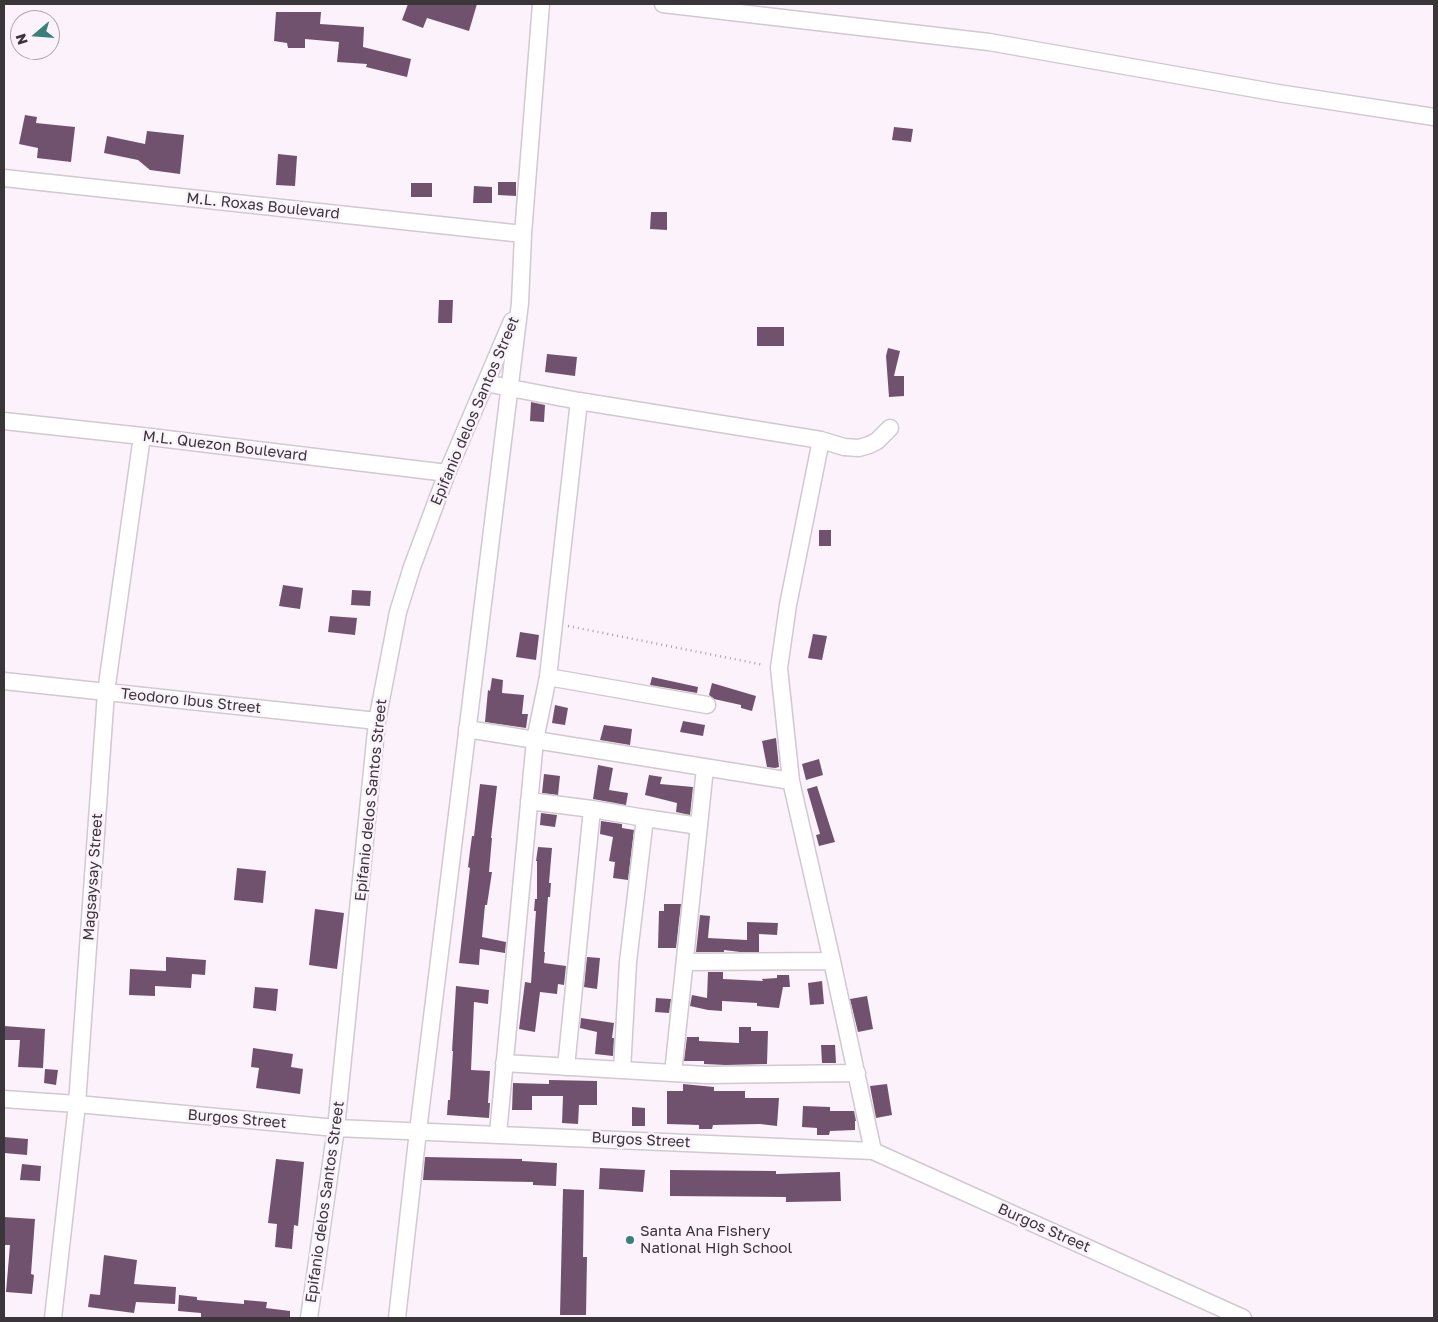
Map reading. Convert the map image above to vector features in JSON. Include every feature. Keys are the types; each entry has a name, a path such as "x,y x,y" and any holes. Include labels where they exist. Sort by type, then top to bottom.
{"street":[{"path":"397,1318 418,1131 520,303 523,234 541,4"},
{"path":"663,4 989,42 1278,93 1434,116"},
{"name":"M.L. Roxas Boulevard","path":"4,178 523,234"},
{"name":"Epifanio delos Santos Street","path":"309,1318 336,1128 377,721 398,612 412,566 447,473 520,303"},
{"path":"486,383 821,440 858,448 869,446 890,428"},
{"path":"498,1134 535,740 548,677 579,400"},
{"name":"M.L. Quezon Boulevard","path":"4,421 447,473"},
{"name":"Magsaysay Street","path":"53,1318 77,1104 106,692 142,436"},
{"path":"821,440 788,605 779,668 791,782 873,1151"},
{"path":"548,677 707,705"},
{"name":"Teodoro Ibus Street","path":"4,681 377,721"},
{"path":"467,728 791,782"},
{"path":"673,1073 705,768"},
{"path":"529,801 699,826"},
{"path":"566,1067 592,809"},
{"path":"622,1070 628,962 645,818"},
{"path":"684,962 832,961"},
{"path":"504,1064 706,1075 857,1074"},
{"name":"Burgos Street","path":"4,1100 77,1104 336,1128 873,1151 1243,1318"}],"path":[{"path":"554,624 779,668"}],"building":[{"path":"408,4 477,4 469,31 427,18 423,28 402,20"},
{"path":"276,12 321,12 320,24 364,27 363,47 411,59 407,77 366,67 367,64 337,62 339,42 305,39 305,48 288,48 287,43 274,41"},
{"path":"25,115 37,117 36,123 75,127 71,162 37,158 38,148 19,144"},
{"path":"894,127 913,129 911,142 892,140"},
{"path":"147,131 184,135 180,174 150,170 138,160 104,153 107,136 145,144"},
{"path":"278,154 297,156 295,186 276,185"},
{"path":"498,182 516,182 516,196 498,195"},
{"path":"411,183 432,183 432,197 411,197"},
{"path":"474,186 492,187 492,203 473,203"},
{"path":"651,212 667,212 667,230 650,229"},
{"path":"439,300 453,300 452,323 438,323"},
{"path":"757,327 784,327 784,346 757,346"},
{"path":"888,348 900,351 894,376 904,376 904,396 889,397 886,356"},
{"path":"547,354 577,357 575,376 545,372"},
{"path":"531,402 545,405 544,422 530,421"},
{"path":"819,530 831,530 831,546 819,546"},
{"path":"283,585 303,588 300,609 279,606"},
{"path":"352,590 371,591 370,606 351,605"},
{"path":"330,616 357,618 355,635 328,632"},
{"path":"520,632 539,635 536,660 516,657"},
{"path":"813,634 827,636 822,660 808,658"},
{"path":"652,677 698,687 697,693 650,685"},
{"path":"492,678 503,680 502,693 524,695 522,714 528,714 526,728 485,722 488,690 490,691"},
{"path":"712,683 756,696 752,711 741,708 741,705 714,699 709,695"},
{"path":"555,705 568,708 565,725 552,723"},
{"path":"683,721 705,725 703,736 680,732"},
{"path":"604,725 632,729 630,745 600,740"},
{"path":"776,738 779,767 767,767 762,741"},
{"path":"819,759 823,775 806,780 802,764"},
{"path":"598,765 613,768 609,790 628,793 626,805 593,799"},
{"path":"544,774 560,776 558,795 542,793"},
{"path":"649,775 662,777 660,784 693,787 690,815 676,812 677,803 645,795"},
{"path":"480,784 497,786 489,872 492,872 487,905 485,905 482,937 506,942 505,953 480,949 479,965 459,963 470,868 468,867 472,836 474,836"},
{"path":"817,786 835,842 819,846 816,835 820,834 807,789"},
{"path":"541,813 557,815 555,827 540,825"},
{"path":"601,821 622,824 622,828 634,830 628,880 613,878 615,862 609,861 613,837 600,834"},
{"path":"538,847 552,848 544,963 566,966 564,985 558,984 557,994 540,992 535,1032 519,1029 525,982 531,983 536,911 534,911 535,899 537,899 536,861"},
{"path":"237,868 266,871 263,903 234,900"},
{"path":"664,904 681,904 676,948 658,948 659,911 664,911"},
{"path":"315,909 344,913 337,969 309,965"},
{"path":"700,915 710,916 708,938 747,940 747,922 778,923 777,935 759,934 759,952 724,950 724,952 696,952"},
{"path":"166,957 206,960 205,975 192,974 191,988 155,986 155,996 129,995 130,969 166,971"},
{"path":"587,957 600,958 597,989 584,987"},
{"path":"708,972 723,972 723,979 763,981 762,979 777,978 777,975 789,975 790,987 783,987 779,1008 757,1006 757,1003 722,1001 722,1011 690,1006 692,995 707,998"},
{"path":"822,981 824,1004 810,1005 808,983"},
{"path":"456,986 489,990 488,1004 474,1002 471,1070 490,1071 489,1118 447,1115 448,1100 450,1100"},
{"path":"255,987 278,989 276,1011 253,1008"},
{"path":"867,996 873,1029 858,1032 850,999"},
{"path":"656,998 671,999 669,1013 655,1012"},
{"path":"581,1018 614,1023 612,1038 614,1038 613,1056 595,1054 597,1032 580,1028"},
{"path":"4,1026 45,1029 43,1068 18,1067 20,1040 4,1040"},
{"path":"739,1027 751,1027 751,1031 768,1031 767,1064 726,1065 704,1064 704,1061 684,1061 687,1037 699,1037 699,1041 739,1043"},
{"path":"821,1045 835,1045 836,1063 822,1063"},
{"path":"253,1048 293,1054 291,1067 303,1069 300,1094 256,1088 259,1068 251,1067"},
{"path":"45,1069 58,1070 56,1085 44,1083"},
{"path":"549,1080 597,1081 597,1105 579,1105 578,1124 562,1123 563,1096 532,1096 532,1110 512,1110 513,1083 549,1084"},
{"path":"683,1084 714,1087 714,1091 745,1091 745,1098 779,1098 777,1126 760,1124 713,1125 712,1129 699,1129 699,1125 667,1124 667,1091 683,1091"},
{"path":"887,1084 892,1115 876,1118 870,1086"},
{"path":"803,1106 830,1107 830,1111 854,1111 855,1130 830,1131 829,1135 817,1135 817,1128 802,1127"},
{"path":"632,1107 645,1108 645,1126 632,1126"},
{"path":"4,1137 28,1139 27,1155 4,1153"},
{"path":"425,1157 522,1159 522,1161 557,1163 556,1186 533,1185 533,1182 423,1180"},
{"path":"276,1159 304,1162 298,1226 294,1225 292,1249 275,1247 277,1224 268,1223"},
{"path":"22,1164 41,1166 40,1181 20,1180"},
{"path":"600,1168 645,1170 643,1192 599,1189"},
{"path":"670,1170 776,1171 776,1174 840,1172 841,1201 786,1202 786,1197 670,1196"},
{"path":"563,1189 584,1190 583,1257 587,1257 586,1315 560,1315"},
{"path":"4,1217 35,1219 31,1274 34,1275 32,1294 6,1292 10,1245 4,1245"},
{"path":"104,1255 137,1260 134,1284 176,1287 175,1304 136,1302 134,1313 88,1307 90,1294 100,1295"},
{"path":"179,1295 197,1297 197,1300 244,1304 244,1300 267,1302 266,1308 290,1311 290,1318 201,1317 201,1313 178,1311"}],"place":[{"name":"Santa Ana Fishery National High School","path":"630,1240"}]}
